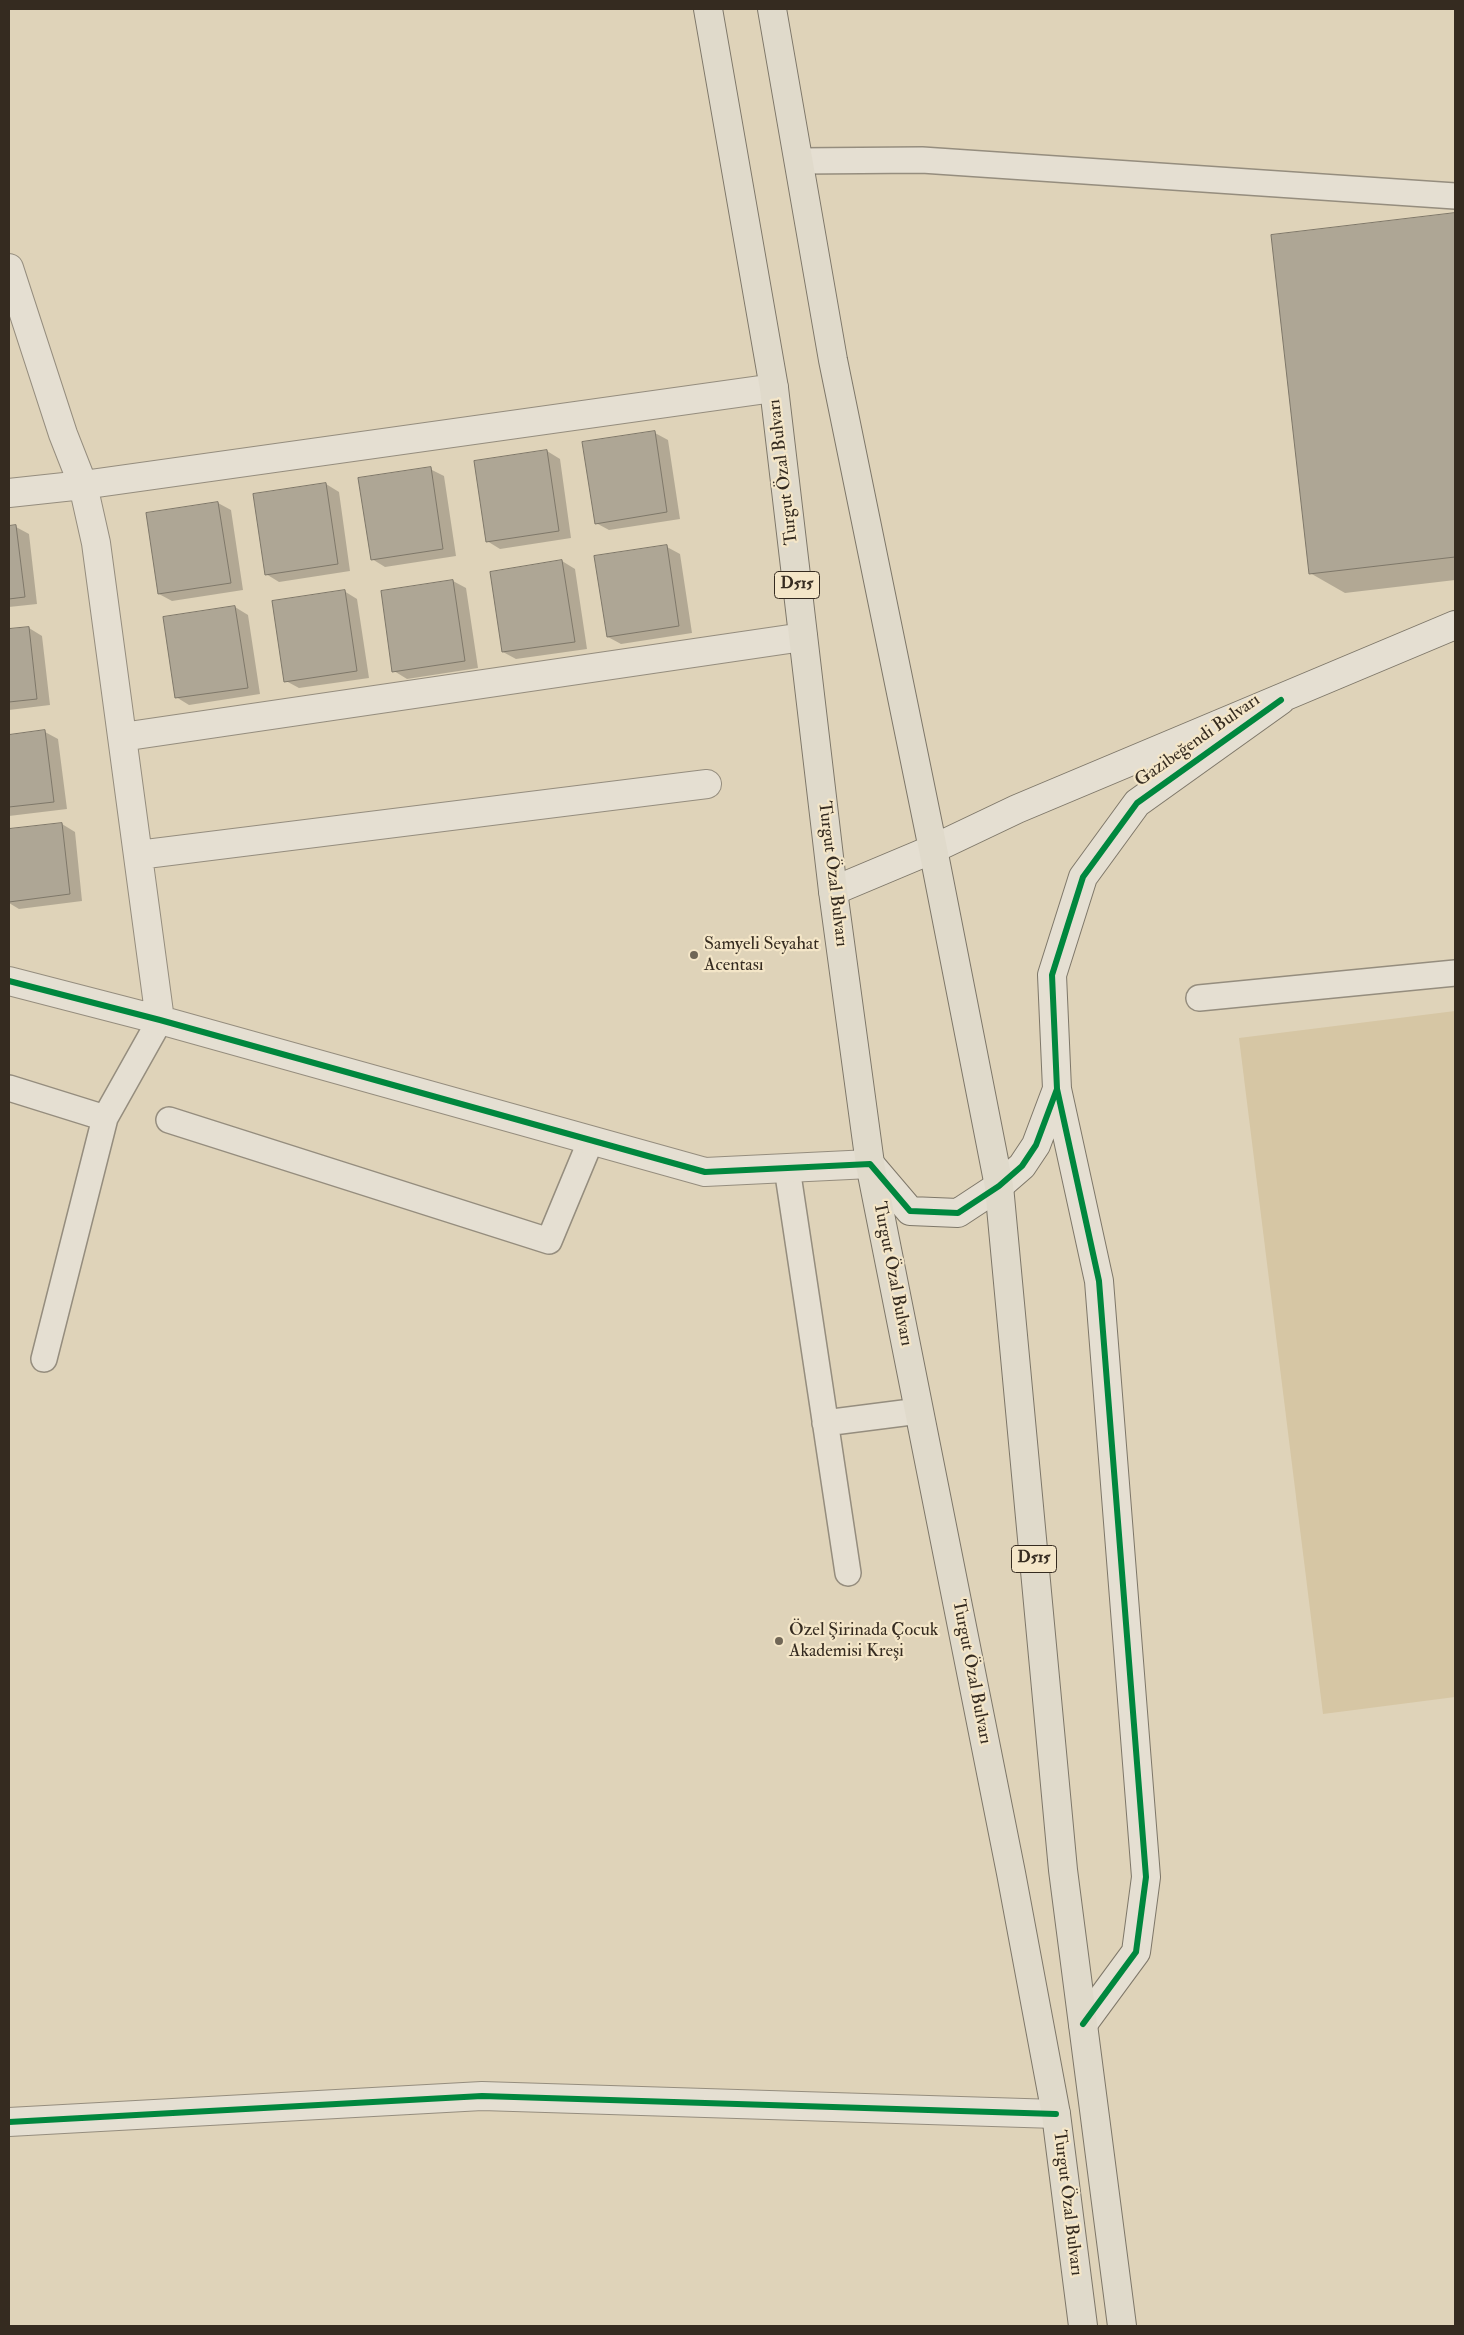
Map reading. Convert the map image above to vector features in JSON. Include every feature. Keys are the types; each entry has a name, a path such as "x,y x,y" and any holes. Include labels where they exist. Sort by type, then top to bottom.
{"highway":[{"name":"Turgut Özal Bulvarı","path":"708,9 774,388 833,891 870,1164 1009,1863 1056,2114 1083,2326"},
{"name":"D515","path":"772,9 833,360 933,849 999,1186 1063,1870 1122,2326"}],"street":[{"path":"9,268 63,434 83,485 96,543 160,1020"},
{"path":"9,493 83,485 774,388"},
{"name":"Gazibeğendi Bulvarı","path":"833,891 933,849 1016,809 1281,700 1455,625"},
{"path":"122,737 803,637"},
{"name":"Gazibeğendi Bulvarı","path":"870,1164 910,1211 958,1213 999,1186 1022,1166 1036,1145 1057,1089 1052,975 1084,877 1137,803 1281,700"},
{"path":"138,855 707,784"},
{"path":"9,981 160,1020 704,1172 870,1164"},
{"path":"1057,1089 1099,1280 1146,1877 1136,1952 1083,2024"},
{"path":"9,2122 482,2096 1056,2114"}],"lane":[{"path":"798,161 922,160 1455,196"},
{"path":"1199,998 1455,973"},
{"path":"44,1359 105,1118 160,1020"},
{"path":"9,1088 105,1118"},
{"path":"170,1120 550,1241 591,1140"},
{"path":"787,1168 848,1573"},
{"path":"825,1423 919,1411"}],"shaded area":[{"path":"1455,1011 1455,1697 1323,1714 1239,1038"}],"building":[{"path":"1455,213 1455,557 1309,574 1271,235"},
{"path":"655,431 667,512 595,524 582,442"},
{"path":"547,450 559,531 486,542 474,461"},
{"path":"431,467 443,549 371,560 358,478"},
{"path":"326,483 338,564 265,575 253,494"},
{"path":"218,502 231,583 158,594 146,513"},
{"path":"16,525 25,597 9,599 9,526"},
{"path":"667,545 679,626 607,637 594,556"},
{"path":"562,560 575,642 502,652 490,572"},
{"path":"453,580 465,661 392,672 381,591"},
{"path":"345,590 357,671 284,682 272,601"},
{"path":"235,606 248,688 175,698 163,617"},
{"path":"29,627 37,699 9,702 9,629"},
{"path":"45,730 54,802 9,807 9,735"},
{"path":"62,823 70,894 9,902 9,829"}],"cycle path":[{"path":"9,981 160,1020 705,1172 870,1164 910,1211 958,1213 999,1186 1022,1166 1036,1145 1057,1089 1052,975 1083,877 1137,803 1281,700"},
{"path":"1057,1089 1099,1281 1146,1877 1136,1952 1083,2024"},
{"path":"9,2122 482,2096 1056,2114"}],"place":[{"name":"Samyeli Seyahat Acentası","path":"694,955"},
{"name":"Özel Şirinada Çocuk Akademisi Kreşi","path":"779,1641"}]}
